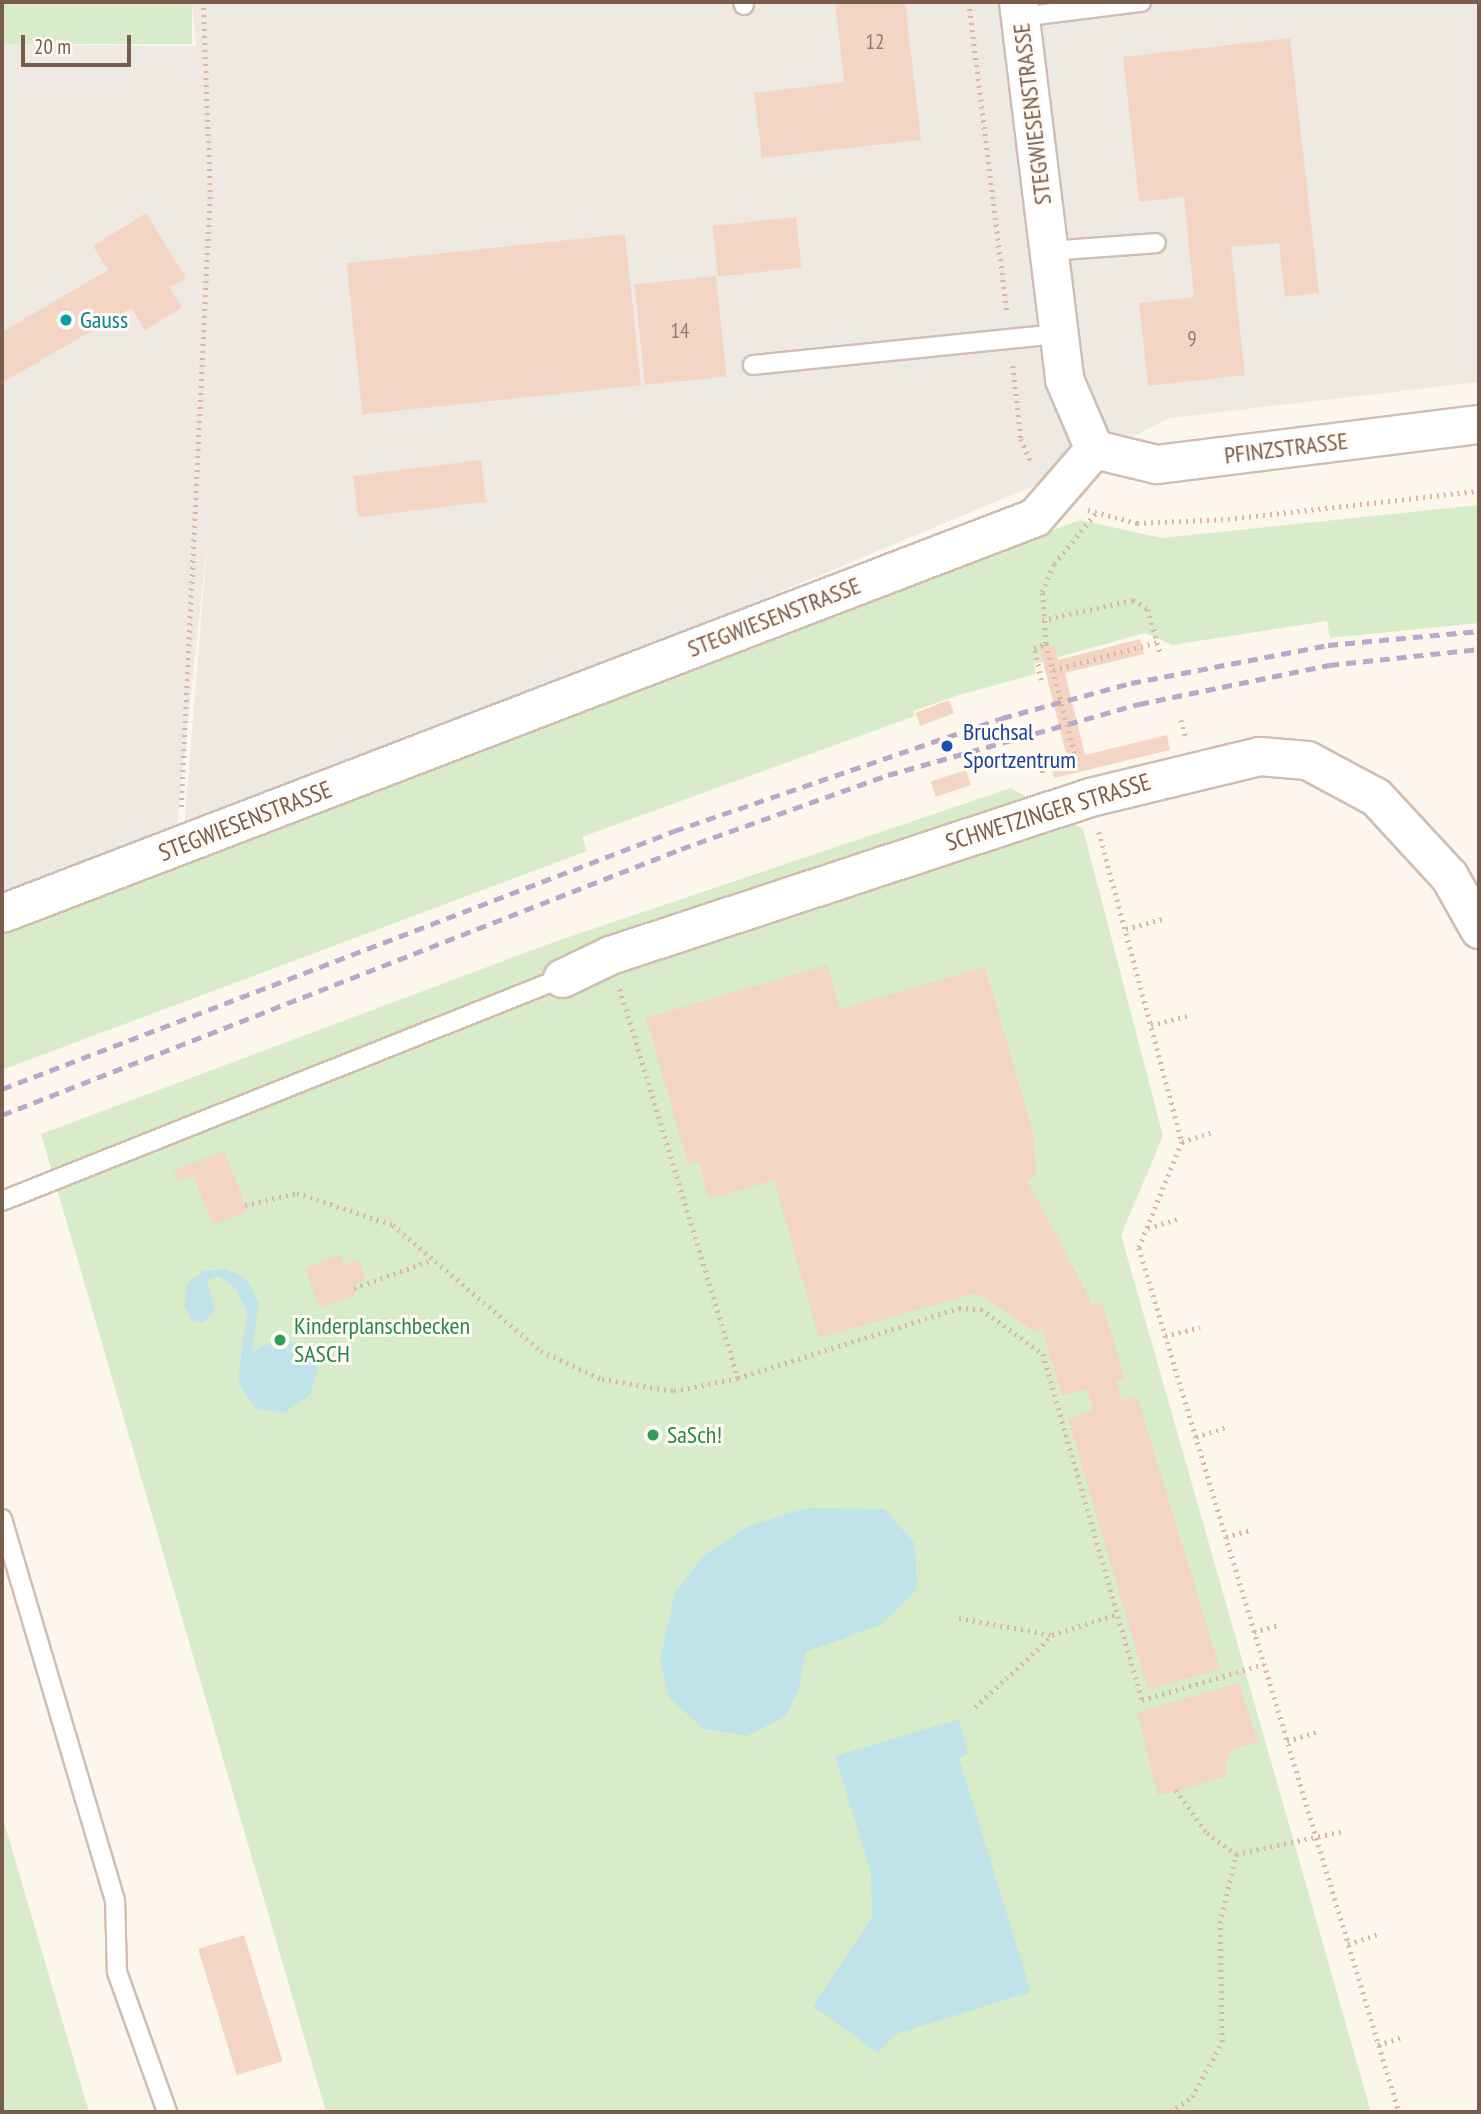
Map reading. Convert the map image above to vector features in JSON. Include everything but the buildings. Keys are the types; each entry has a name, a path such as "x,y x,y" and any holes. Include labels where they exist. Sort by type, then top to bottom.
{"street":[{"name":"STEGWIESENSTRASSE","path":"2,912 1034,517 1060,495 1094,449 1064,379 1019,10"},
{"name":"PFINZSTRASSE","path":"1094,449 1156,464 1479,424"},
{"name":"SCHWETZINGER STRASSE","path":"562,978 610,955 1084,781 1259,756 1307,760 1376,797 1449,876 1479,929"}],"lane":[{"path":"1019,10 1140,2"},
{"path":"1048,251 1156,243"},
{"path":"753,365 1058,334"},
{"path":"2,1201 562,978"},
{"path":"2,1519 116,1900 117,1972 167,2112"}],"path":[{"path":"179,846 210,192 203,2"},
{"path":"969,2 1021,439 1034,470 1060,495 1095,514 1138,523 1228,519 1479,491"},
{"path":"1095,514 1054,564 1042,592 1042,620 1049,656 1126,929 1182,1142 1139,1248 1399,2112"},
{"path":"1042,620 1133,600 1148,609 1160,652"},
{"path":"1053,670 1158,642"},
{"path":"1041,680 1034,648 1046,644"},
{"path":"1126,929 1165,918"},
{"path":"610,955 738,1378"},
{"path":"1151,1025 1188,1016"},
{"path":"1182,1142 1215,1131"},
{"path":"245,1205 297,1193 335,1203 393,1225 541,1350 601,1379 674,1391 738,1378 959,1308 981,1309 1043,1354 1142,1700 1264,1664"},
{"path":"1147,1228 1180,1218"},
{"path":"354,1289 433,1259"},
{"path":"1165,1336 1200,1327"},
{"path":"1196,1437 1227,1427"},
{"path":"1226,1537 1251,1530"},
{"path":"975,1707 1052,1635 1117,1614"},
{"path":"959,1618 1052,1635"},
{"path":"1254,1632 1279,1625"},
{"path":"1287,1741 1317,1732"},
{"path":"1177,1790 1207,1833 1236,1854 1316,1839 1343,1831"},
{"path":"1170,2112 1192,2096 1222,2042 1220,1923 1236,1854"},
{"path":"1348,1944 1378,1934"},
{"path":"1378,2045 1403,2037"}],"shaded area":[{"path":"192,2 1479,2 1479,382 1170,418 1038,484 183,841 208,536 175,843 2,914 2,44 196,46"}],"green space":[{"path":"2,2 192,2 192,44 2,44"},
{"path":"1479,505 1479,623 1330,638 1327,621 1172,645 1145,633 1034,664 1036,674 913,711 915,716 582,837 587,851 2,1070 2,928 1080,520 1162,538"},
{"name":"SaSch!","path":"1011,788 1083,829 1163,1136 1121,1235 1371,2112 326,2112 41,1134 557,941"},
{"path":"2,1815 89,2112 2,2112"}],"water":[{"name":"Kinderplanschbecken SASCH","path":"226,1269 245,1278 259,1302 252,1352 278,1339 293,1342 305,1349 318,1369 310,1395 284,1413 255,1408 238,1381 247,1312 236,1289 219,1276 207,1280 215,1310 204,1323 191,1320 184,1305 187,1284 203,1271"},
{"path":"807,1508 885,1509 915,1544 917,1589 880,1625 806,1652 799,1688 786,1716 747,1736 704,1729 669,1698 660,1661 675,1592 705,1555 748,1526"},
{"path":"959,1719 968,1754 959,1758 1031,1992 896,2034 878,2053 813,2006 872,1917 871,1873 835,1756"}],"railway":[{"path":"2,1089 674,831 1002,718 1131,683 1328,645 1479,631"},
{"path":"2,1115 681,849 888,775 1139,704 1329,665 1479,649"}],"place":[{"name":"Gauss","path":"66,320"},
{"name":"Bruchsal Sportzentrum","path":"947,746"},
{"name":"Kinderplanschbecken SASCH","path":"280,1340"},
{"name":"SaSch!","path":"653,1435"}]}
